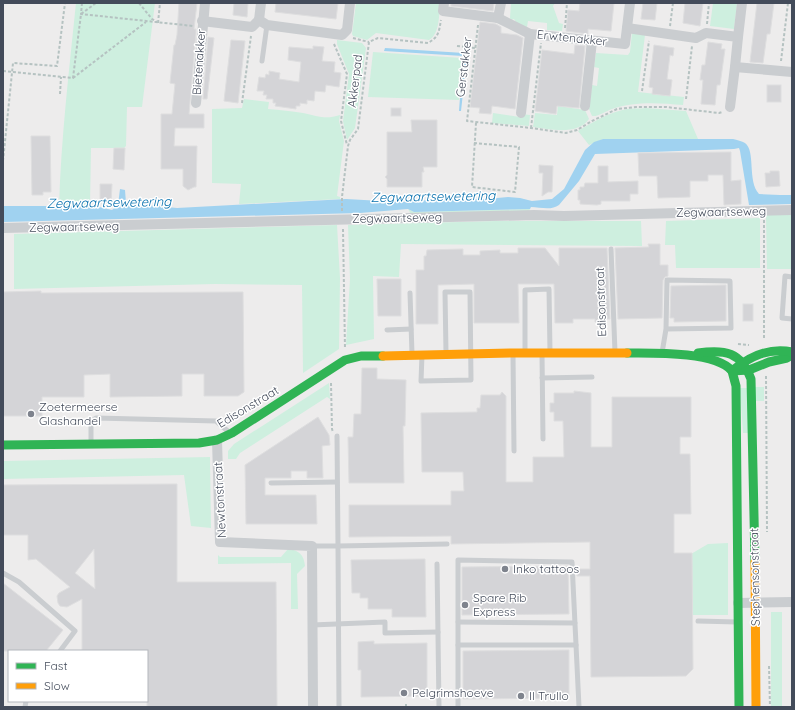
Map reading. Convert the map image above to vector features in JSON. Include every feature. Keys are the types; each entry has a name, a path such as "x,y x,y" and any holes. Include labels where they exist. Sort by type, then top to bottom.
{"street":[{"name":"Bietenakker","path":"196,103 202,21 205,3"},
{"path":"259,24 262,3"},
{"path":"342,35 347,30 350,3"},
{"path":"498,18 501,3"},
{"path":"630,3 627,28 696,38 706,32 738,37"},
{"path":"730,108 742,3"},
{"name":"Erwtenakker","path":"443,7 479,16 498,18 530,34 564,38 625,44 627,28"},
{"name":"Bietenakker","path":"202,21 259,24 342,35"},
{"path":"521,113 530,34"},
{"path":"585,106 592,41"},
{"path":"735,67 792,72"},
{"name":"Zegwaartseweg","path":"3,228 275,222 342,217 792,210"},
{"path":"732,371 743,362 769,351 785,349 792,352"},
{"name":"Edisonstraat","path":"688,355 720,351 735,356 743,362 749,370"},
{"name":"Edisonstraat","path":"3,445 199,443 217,440 230,434 345,360 360,356 512,353 688,355 724,363 732,371"},
{"path":"732,371 749,370 792,355"},
{"name":"Stephensonstraat","path":"749,370 751,379 756,602 756,707"},
{"name":"Stephensonstraat","path":"732,371 736,386 739,707"},
{"name":"Newtonstraat","path":"217,440 220,542 312,546"},
{"path":"312,546 313,707"},
{"name":"Stephensonstraat","path":"738,603 792,602"}],"lane":[{"path":"259,24 262,62"},
{"name":"Edisonstraat","path":"610,249 615,353"},
{"path":"792,276 785,276 782,318 792,319"},
{"path":"662,354 666,329 667,280 730,281 731,328 666,329"},
{"path":"526,353 525,290 549,290 546,353 542,378 543,439"},
{"path":"410,293 411,329 421,381 471,380 470,292 445,292 446,354"},
{"path":"387,330 411,329"},
{"path":"512,353 514,451"},
{"path":"542,378 592,377"},
{"path":"91,444 91,422 96,418 216,421 230,434"},
{"path":"337,436 339,707"},
{"path":"737,447 752,447"},
{"path":"271,483 337,482"},
{"path":"312,546 447,544"},
{"path":"458,707 458,560 572,562 579,707"},
{"path":"437,564 439,707"},
{"path":"3,574 20,582 75,631 61,650"},
{"path":"312,625 385,622 384,633 438,632"},
{"path":"458,622 575,623"},
{"path":"698,622 738,622"},
{"path":"458,645 576,645"}],"path":[{"path":"3,161 13,63 57,66 65,3"},
{"path":"73,78 82,3"},
{"path":"81,14 96,3"},
{"path":"139,3 152,19 158,23"},
{"path":"158,23 160,3"},
{"path":"564,38 567,3"},
{"path":"669,34 673,3"},
{"path":"706,32 709,3"},
{"path":"779,71 788,3"},
{"name":"Akkerpad","path":"345,360 342,197 348,146 350,140 358,129 369,42 378,38 428,43 435,39 439,32 443,7"},
{"path":"81,14 196,27 202,21"},
{"name":"Gerstakker","path":"476,123 467,121 479,16"},
{"path":"3,71 73,78 146,22"},
{"path":"242,103 259,24"},
{"path":"642,91 650,31"},
{"path":"328,33 336,47 347,74 341,121 348,146"},
{"path":"342,35 369,42"},
{"path":"531,128 542,35"},
{"path":"686,98 693,37"},
{"path":"457,46 475,48"},
{"path":"60,94 62,76"},
{"path":"474,143 519,148 515,192 472,187 474,143 476,123 566,133 577,130 617,109 666,107 720,113 730,108"},
{"path":"3,205 3,224"},
{"path":"760,344 764,340 764,211"},
{"path":"330,370 332,429 337,436"}],"green space":[{"path":"76,3 155,3 142,107 127,107 126,146 124,148 91,148 90,206 59,207 63,130"},
{"path":"356,3 440,3 437,29 433,37 429,40 376,33 367,40 353,36"},
{"path":"511,3 555,3 553,6 559,23 563,24 562,31 547,30 547,23 528,21 527,27 518,25 514,19 511,20 510,18"},
{"path":"713,3 737,3 734,29 710,26"},
{"path":"632,33 645,35 638,92 684,97 683,105 656,103 621,106 597,116 592,116 589,109 592,85 597,86 599,68 594,67 596,53 628,55 630,52"},
{"path":"337,40 362,43 366,48 355,128 347,140 343,121 349,74 337,44"},
{"path":"373,52 462,58 459,100 368,97"},
{"path":"244,99 269,102 268,109 326,117 340,115 339,121 344,141 337,196 340,197 340,199 239,204 241,184 212,183 212,109 242,108"},
{"path":"558,106 585,110 589,119 578,128 570,130 555,130 533,127 535,113 557,115"},
{"path":"646,108 686,111 698,139 603,139 589,145 578,131 614,112 627,109"},
{"path":"493,113 520,117 521,114 530,115 529,126 492,123"},
{"path":"408,209 414,212 530,209 529,211 411,214"},
{"path":"792,214 792,269 767,269 766,217 767,215"},
{"path":"760,218 760,268 676,268 675,245 665,245 666,221"},
{"path":"496,221 641,221 642,246 401,244 399,277 373,276 374,339 346,345 350,279 348,225"},
{"path":"337,225 340,278 339,349 303,373 302,285 215,284 14,289 14,234"},
{"path":"329,383 330,399 327,397 240,453 236,459 228,459 228,451 234,444"},
{"path":"755,387 764,387 764,401 755,401"},
{"path":"740,388 748,388 748,433 743,433"},
{"path":"210,457 211,528 191,526 184,475 3,479 3,461"},
{"path":"728,543 728,615 692,615 691,554 708,544"},
{"path":"288,549 298,552 302,556 305,566 297,574 298,609 291,609 291,563 218,564 218,555 220,557 281,557"},
{"path":"771,612 782,612 782,707 771,707"}],"water":[{"path":"385,48 464,53 467,57 461,111 459,111 463,56 384,51"},
{"path":"603,139 733,139 741,141 748,147 753,182 759,194 792,195 792,204 749,205 739,148 595,154 579,181 559,205 553,208 531,207 530,209 414,212 408,209 360,213 3,222 3,206 95,206 112,210 118,205 120,189 125,190 126,203 177,208 346,199 400,202 508,197 532,201 552,199 564,189 585,150 594,142"}],"building":[{"path":"179,3 197,3 189,114 204,114 204,128 175,128 174,146 197,146 196,187 188,190 183,186 183,169 161,169 161,114 172,114 175,84 170,83 174,45 177,35"},
{"path":"234,3 248,3 247,17 233,15"},
{"path":"276,3 338,3 336,19 275,12"},
{"path":"451,3 494,3 493,11 451,6"},
{"path":"580,3 614,3 611,31 588,29 588,34 566,31 568,10 579,11"},
{"path":"643,3 657,3 655,20 641,19"},
{"path":"685,3 703,3 700,26 683,23"},
{"path":"757,3 774,3 770,34 767,34 763,63 750,62"},
{"path":"480,22 496,24 501,27 501,33 517,35 523,38 515,109 492,106 491,114 479,113 480,108 470,107"},
{"path":"208,37 214,38 207,99 203,99"},
{"path":"231,40 245,41 238,103 224,101"},
{"path":"708,42 722,44 721,49 725,49 720,85 717,85 715,105 701,104 703,80 700,80 702,65 705,65"},
{"path":"575,45 585,46 579,108 557,106 556,114 535,111 542,50 574,54"},
{"path":"654,45 674,48 673,56 670,55 667,79 672,80 670,96 652,94 653,88 649,87"},
{"path":"313,46 324,47 322,61 335,62 334,72 341,73 339,87 326,85 325,92 315,91 314,101 307,100 307,104 300,103 300,106 296,106 296,109 275,106 276,103 273,103 273,99 266,99 267,95 263,95 264,91 257,91 259,77 265,78 266,74 269,75 269,71 280,73 279,79 299,82 301,62 288,60 289,47 313,49"},
{"path":"767,85 781,85 781,102 767,102"},
{"path":"391,108 401,108 401,116 391,116"},
{"path":"411,120 437,120 437,167 423,167 424,172 422,172 422,187 387,187 387,179 385,177 387,175 387,132 412,132"},
{"path":"31,136 50,136 51,192 43,192 43,195 32,195"},
{"path":"114,148 125,148 124,170 113,169"},
{"path":"731,152 731,181 741,180 741,204 724,205 723,175 708,175 708,181 690,181 690,197 658,198 657,176 639,176 638,153"},
{"path":"539,165 553,166 552,192 548,192 542,196 543,173 539,173"},
{"path":"598,166 608,166 608,182 638,181 638,194 630,194 630,201 601,201 601,204 597,205 580,204 580,200 578,200 578,190 580,190 580,187 584,187 585,183 598,183"},
{"path":"770,171 779,171 780,186 766,187 765,173 770,173"},
{"path":"100,184 112,184 111,203 100,203"},
{"path":"648,244 660,244 660,265 668,265 668,276 663,280 662,318 618,319 615,248 649,247"},
{"path":"518,248 545,248 559,266 559,248 607,248 610,319 604,319 604,322 595,322 595,319 573,319 573,323 555,323 554,284 518,284 519,323 474,323 474,284 438,285 438,324 416,324 416,270 424,270 424,256 426,256 427,250 463,249 463,255 480,255 480,251 500,250 500,253 518,253"},
{"path":"377,279 401,279 401,316 378,316"},
{"path":"726,285 726,321 674,322 674,318 670,318 671,286"},
{"path":"41,291 41,293 243,292 244,392 238,396 204,396 204,374 182,374 182,396 110,397 110,374 84,375 84,397 42,397 42,416 3,416 3,292"},
{"path":"743,304 753,304 753,321 743,321"},
{"path":"362,368 377,368 377,379 406,380 405,426 403,426 404,483 349,483 348,437 353,437 354,414 361,414"},
{"path":"574,391 591,393 591,447 612,447 612,397 691,397 691,437 680,437 680,454 690,454 691,514 674,514 674,553 692,553 693,669 686,676 591,677 590,576 577,576 576,569 590,569 590,542 451,544 451,536 349,537 349,505 451,505 451,491 464,491 463,472 422,472 421,413 477,412 477,408 480,408 481,395 500,395 502,392 506,396 506,482 533,482 533,457 564,457 563,421 554,421 554,412 550,412 550,403 554,403 554,393 574,393"},
{"path":"318,417 329,435 330,445 322,446 323,478 307,478 307,471 291,471 291,478 265,478 265,495 316,495 317,524 246,524 245,465"},
{"path":"177,484 177,582 276,582 277,707 147,707 148,650 82,650 82,599 67,607 60,606 57,596 59,593 70,587 36,559 28,560 28,535 3,535 3,485","holes":["94,549 95,589 75,573"]},
{"path":"425,559 426,617 392,617 392,609 368,609 368,598 360,598 360,593 352,593 351,560"},
{"path":"568,566 569,614 462,615 462,567"},
{"path":"3,583 63,630 47,650 3,651"},
{"path":"374,641 374,644 427,643 427,696 361,697 361,670 358,670 358,642"},
{"path":"569,650 569,698 463,699 463,651"}],"traffic: fast":[{"path":"739,707 736,386 732,371 746,361 760,354 775,351 792,352"},
{"path":"698,353 724,352 731,354 742,363 751,379 755,562"},
{"path":"627,353 682,354 724,364 732,371 749,370 792,355"},
{"path":"3,445 199,443 217,440 232,433 345,360 361,356 383,356"}],"traffic: slow":[{"path":"383,356 510,353 627,353"},
{"path":"755,562 756,707"}],"place":[{"name":"Zoetermeerse Glashandel","path":"31,414"},
{"name":"Inko tattoos","path":"505,569"},
{"name":"Spare Rib Express","path":"465,605"},
{"name":"Pelgrimshoeve","path":"404,693"},
{"name":"Il Trullo","path":"521,696"}],"water label":[{"name":"Zegwaartsewetering","path":"433,196"},
{"name":"Zegwaartsewetering","path":"109,202"}]}
